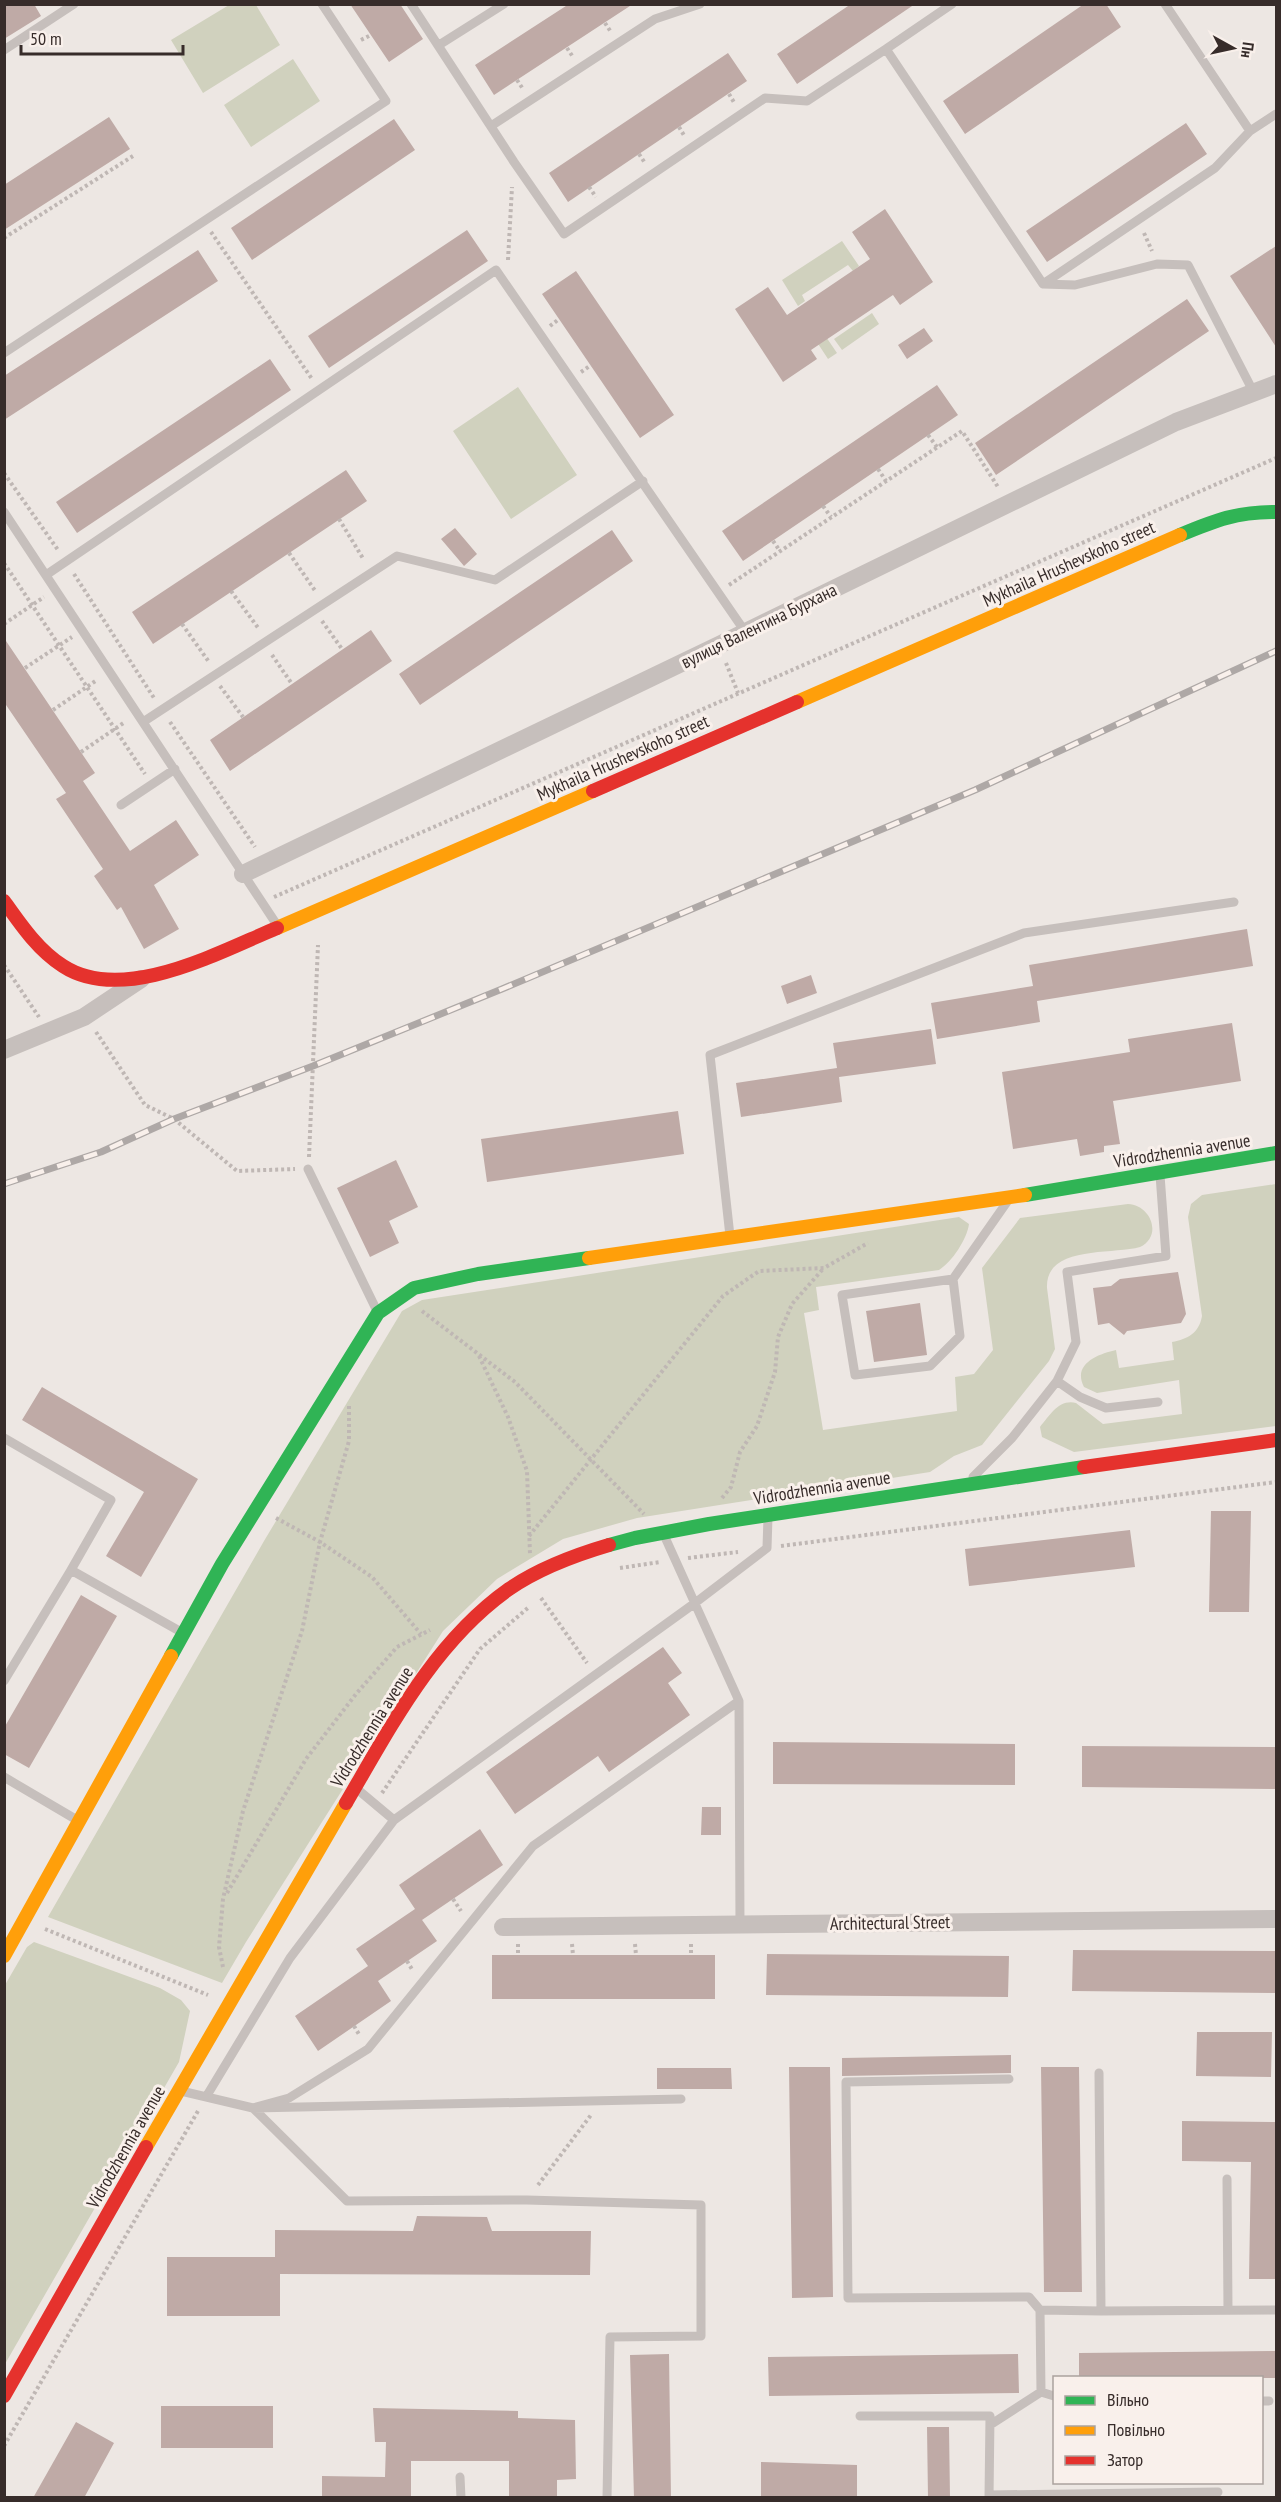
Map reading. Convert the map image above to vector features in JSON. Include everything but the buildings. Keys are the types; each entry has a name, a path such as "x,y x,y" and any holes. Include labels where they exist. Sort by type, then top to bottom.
{"main road":[{"name":"Mykhaila Hrushevskoho street","path":"4,901 36,944 75,973 107,981 143,978 279,927 1222,517 1255,512 1276,512"},
{"name":"Vidrodzhennia avenue","path":"4,1956 222,1564 378,1313 414,1288 478,1274 1010,1198 1276,1154"},
{"name":"Vidrodzhennia avenue","path":"4,2396 228,2003 411,1693 458,1634 509,1589 572,1556 635,1539 698,1526 966,1484 1276,1440"}],"street":[{"name":"вулиця Валентина Бурхана","path":"243,874 746,633 1176,422 1276,384"},
{"path":"4,1050 84,1017 143,978"},
{"name":"Architectural Street","path":"503,1927 1276,1919"}],"lane":[{"path":"4,50 74,4"},
{"path":"4,353 386,101 322,4"},
{"path":"411,4 564,234 765,98 807,101 951,4"},
{"path":"440,45 504,4"},
{"path":"491,126 655,19 700,4"},
{"path":"1165,4 1250,131"},
{"path":"886,49 1043,284"},
{"path":"1043,284 1215,168 1250,131 1276,114"},
{"path":"1043,284 1075,285 1157,264 1188,265 1254,393"},
{"path":"46,575 496,270 746,633"},
{"path":"140,718 161,709 398,556 495,580 643,481"},
{"path":"4,512 279,927"},
{"path":"121,805 174,769"},
{"path":"730,1239 710,1055 1024,933 1234,902"},
{"path":"308,1169 378,1313"},
{"path":"966,1484 1012,1438 1057,1381 1076,1342 1067,1272 1166,1256 1160,1172"},
{"path":"953,1279 842,1295 855,1375 930,1366 960,1336 953,1279 1010,1198"},
{"path":"1057,1381 1080,1397 1106,1407 1158,1402"},
{"path":"4,1438 111,1500 4,1681"},
{"path":"206,2097 290,1958 394,1820 695,1603 767,1548 768,1515"},
{"path":"663,1534 739,1701 740,1924"},
{"path":"71,1570 183,1634"},
{"path":"253,2108 289,2098 368,2049 533,1846 739,1701"},
{"path":"4,1778 80,1822"},
{"path":"356,1788 394,1820"},
{"path":"1099,2073 1101,2311"},
{"path":"1009,2079 846,2082 848,2298 1029,2297 1040,2310 1041,2392"},
{"path":"178,2091 253,2108 681,2099"},
{"path":"253,2108 346,2201 527,2200 701,2205 701,2336 610,2337 607,2498"},
{"path":"1227,2179 1228,2310"},
{"path":"1040,2310 1276,2310"},
{"path":"1041,2392 1053,2396"},
{"path":"990,2425 1041,2392"},
{"path":"860,2416 990,2416 989,2496 1218,2492"},
{"path":"460,2477 461,2498"}],"path":[{"path":"4,238 133,156"},
{"path":"506,284 514,162"},
{"path":"100,168 104,174"},
{"path":"51,200 55,206"},
{"path":"1138,220 1157,264"},
{"path":"203,222 319,390"},
{"path":"718,592 962,431 1010,504"},
{"path":"928,435 937,447"},
{"path":"262,902 1276,458"},
{"path":"878,469 886,481"},
{"path":"4,473 66,562 161,709 266,863"},
{"path":"823,506 831,518"},
{"path":"339,519 372,573"},
{"path":"773,541 780,551"},
{"path":"289,553 324,604"},
{"path":"4,562 152,784"},
{"path":"4,624 56,589"},
{"path":"231,591 292,684"},
{"path":"315,610 342,649"},
{"path":"182,624 243,717"},
{"path":"25,668 82,630"},
{"path":"719,645 738,693"},
{"path":"53,710 110,671"},
{"path":"81,752 115,729 140,718"},
{"path":"84,1017 145,1105 174,1119 237,1171 308,1169 318,945"},
{"path":"4,965 49,1033"},
{"path":"698,1526 731,1487 740,1452 757,1426 775,1372 778,1337 792,1304 824,1268 874,1239"},
{"path":"529,1536 723,1296 759,1271 824,1268"},
{"path":"402,1296 515,1382 663,1534"},
{"path":"477,1352 508,1417 527,1472 531,1578"},
{"path":"223,1969 219,1947 223,1899 243,1811 302,1631 320,1542 349,1441 349,1394"},
{"path":"617,1569 675,1559 1276,1482"},
{"path":"257,1507 320,1542 372,1577 421,1634"},
{"path":"375,1804 480,1649 540,1597 548,1593"},
{"path":"540,1597 595,1675"},
{"path":"223,1899 306,1759 356,1694 397,1647 440,1624"},
{"path":"25,1921 228,2003"},
{"path":"4,2446 206,2097"},
{"path":"527,2200 602,2100"}],"green space":[{"path":"229,5 256,5 280,45 203,93 171,40"},
{"path":"293,59 320,101 251,147 224,105"},
{"path":"842,241 859,266 853,271 848,265 802,295 805,301 798,306 782,280"},
{"path":"872,313 879,324 842,350 834,339"},
{"path":"820,328 837,353 828,359 811,333"},
{"path":"518,387 577,475 511,519 453,431"},
{"path":"1276,1184 1276,1426 1074,1452 1042,1437 1040,1427 1047,1418 1055,1409 1070,1402 1076,1403 1103,1424 1182,1414 1179,1380 1097,1393 1084,1387 1081,1372 1084,1366 1095,1357 1116,1350 1119,1368 1174,1360 1172,1342 1192,1334 1201,1322 1202,1316 1188,1217 1191,1204 1202,1195"},
{"path":"1128,1204 1136,1206 1148,1215 1152,1229 1151,1236 1140,1247 1082,1254 1068,1258 1049,1274 1047,1288 1055,1349 1049,1361 982,1445 954,1456 930,1472 637,1518 563,1539 497,1579 443,1631 222,1983 48,1917 264,1541 402,1311 422,1300 959,1217 969,1224 965,1236 954,1256 939,1270 816,1287 819,1310 804,1313 823,1430 957,1411 955,1377 974,1374 993,1350 982,1268 1020,1218"},
{"path":"34,1942 160,1988 181,2000 190,2011 179,2062 5,2364 5,1985 27,1947"}],"railway":[{"path":"4,1184 101,1152 174,1119 313,1066 502,989 975,790 1276,651"}],"traffic: fast":[{"path":"1180,535 1226,518 1249,513 1276,512"},
{"path":"1025,1195 1276,1153"},
{"path":"171,1656 222,1564 378,1313 414,1288 478,1274 589,1258"},
{"path":"609,1545 709,1524 1084,1467"}],"traffic: slow":[{"path":"797,702 1180,535"},
{"path":"277,928 593,791"},
{"path":"589,1258 1025,1195"},
{"path":"4,1956 171,1656"},
{"path":"146,2147 346,1803"}],"traffic: jam":[{"path":"593,791 797,702"},
{"path":"4,901 30,936 54,960 87,977 114,980 171,971 228,950 277,928"},
{"path":"1084,1467 1276,1440"},
{"path":"346,1803 416,1687 458,1634 482,1610 532,1575 570,1558 609,1545"},
{"path":"4,2396 146,2147"}]}
